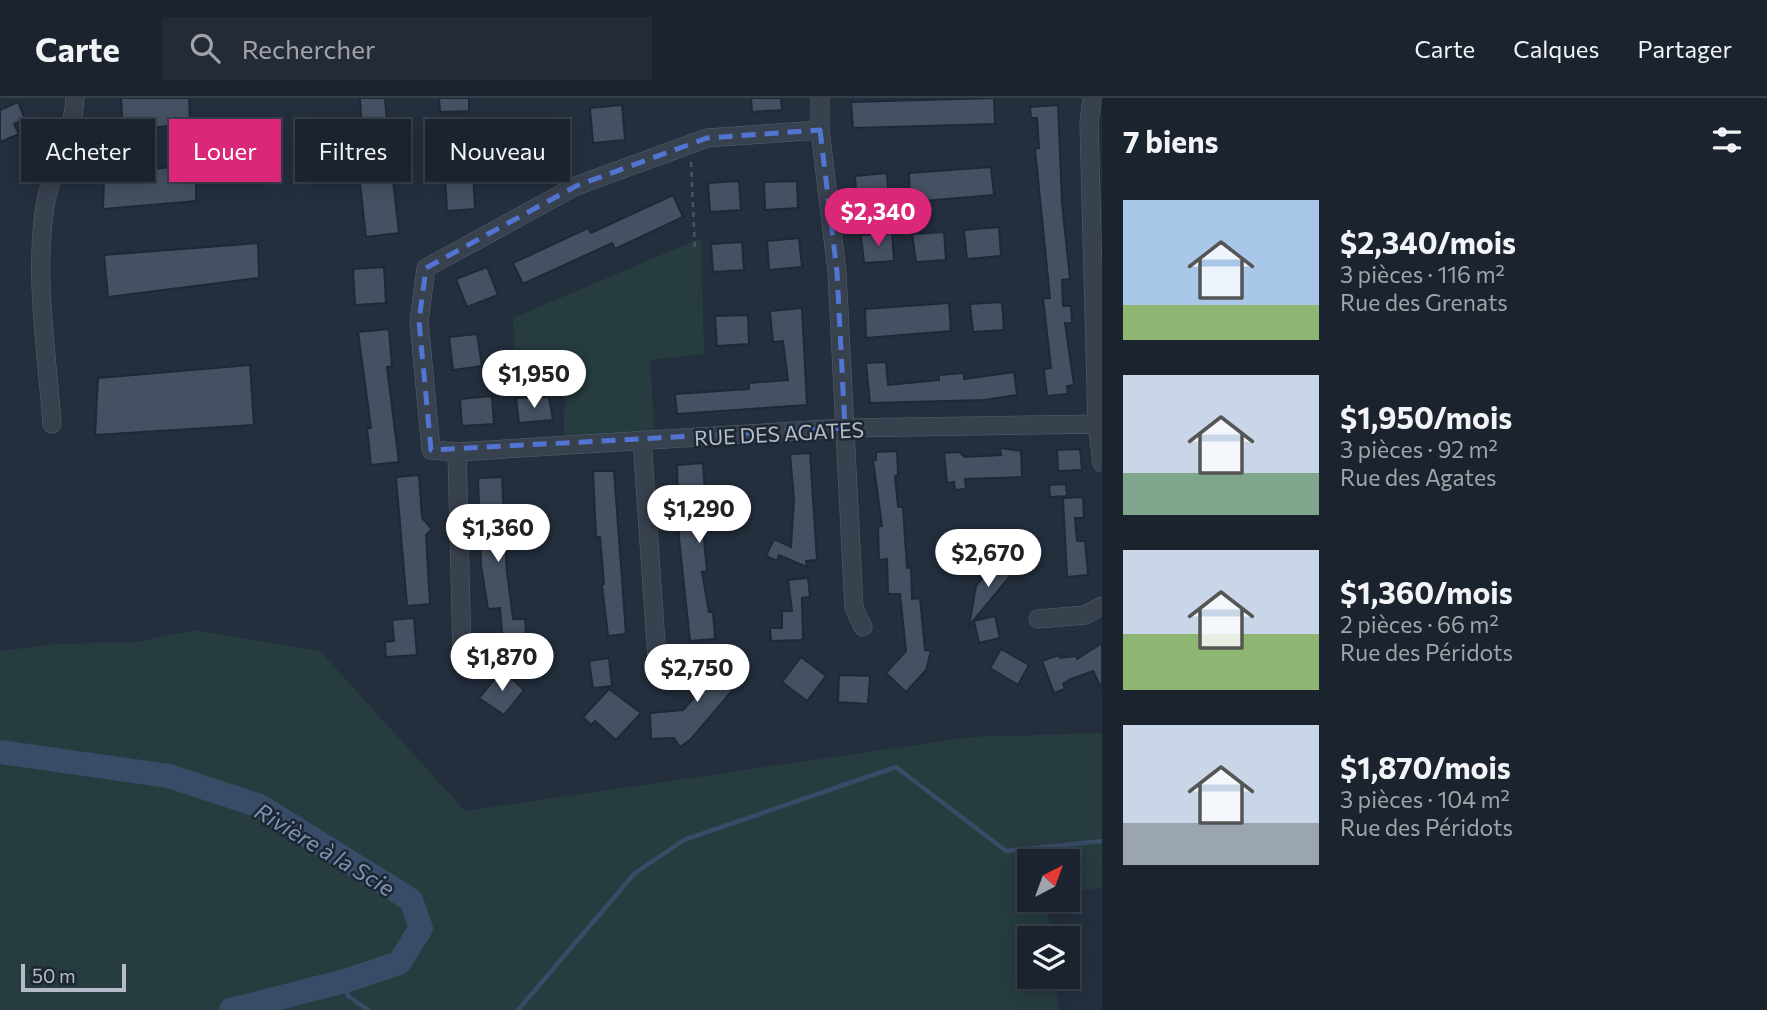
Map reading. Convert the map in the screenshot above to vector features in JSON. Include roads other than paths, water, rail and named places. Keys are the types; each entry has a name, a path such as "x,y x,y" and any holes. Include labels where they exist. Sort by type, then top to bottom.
{"street":[{"path":"52,425 40,245 46,202 74,122 75,98"},
{"path":"820,98 820,130 838,272 854,608 863,627"},
{"path":"1092,98 1089,123 1102,463"},
{"path":"462,654 457,452 431,450 419,321 426,268 576,186 707,138 820,130"},
{"name":"RUE DES AGATES","path":"457,452 845,428 1100,424"},
{"path":"642,440 658,673"},
{"path":"1038,619 1085,615 1102,606"}],"waterway":[{"name":"Rivière à la Scie","path":"0,752 169,776 260,806 411,900 421,928 399,963 345,981 231,1010"},
{"path":"518,1010 635,873 684,840 896,767 1006,851 1102,841"},
{"path":"345,981 348,996 368,1010"}]}
